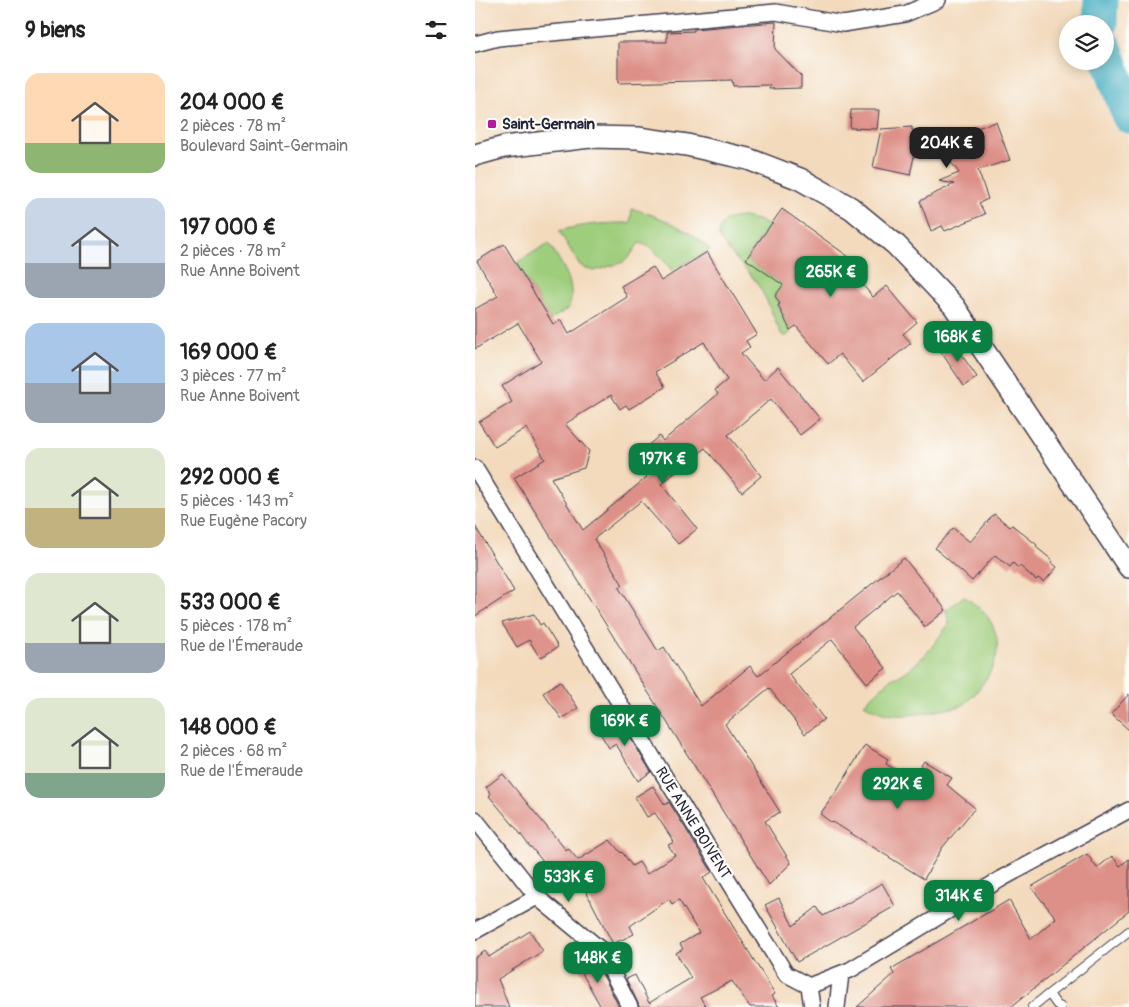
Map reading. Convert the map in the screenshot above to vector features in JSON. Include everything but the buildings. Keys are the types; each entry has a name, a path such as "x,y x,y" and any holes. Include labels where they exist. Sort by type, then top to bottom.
{"main road":[{"path":"475,155 504,147 580,138 638,138 687,145 748,159 800,179 851,208 896,245 954,306 1129,567"}],"street":[{"path":"475,44 498,38 776,12 843,24 905,14 938,0"},
{"name":"RUE ANNE BOIVENT","path":"475,468 786,974 809,986"},
{"path":"812,1007 809,986 850,970 1001,879 1129,810"},
{"path":"475,819 537,897 600,948 631,1007"},
{"path":"475,931 537,897"},
{"path":"837,1007 841,974"}],"lane":[{"path":"1032,1007 1129,931"},
{"path":"1049,994 1057,1005 1061,1007"}],"green space":[{"path":"632,209 642,211 685,230 710,250 672,271 653,250 639,243 624,262 594,271 584,268 579,264 559,231 594,224 630,223"},
{"path":"743,217 758,220 770,226 746,259 783,285 775,296 791,332 785,337 781,334 756,281 719,237 719,231 725,221"},
{"path":"549,243 567,274 571,290 569,308 550,320 516,263"},
{"path":"964,596 986,614 991,622 997,641 996,659 993,667 970,699 958,707 911,715 883,713 864,704 891,679 911,668 927,653 949,624 946,610"}],"waterway":[{"path":"1100,15 1101,0"},
{"path":"1113,70 1129,116"}],"place":[{"name":"Saint-Germain","path":"492,124"}]}
